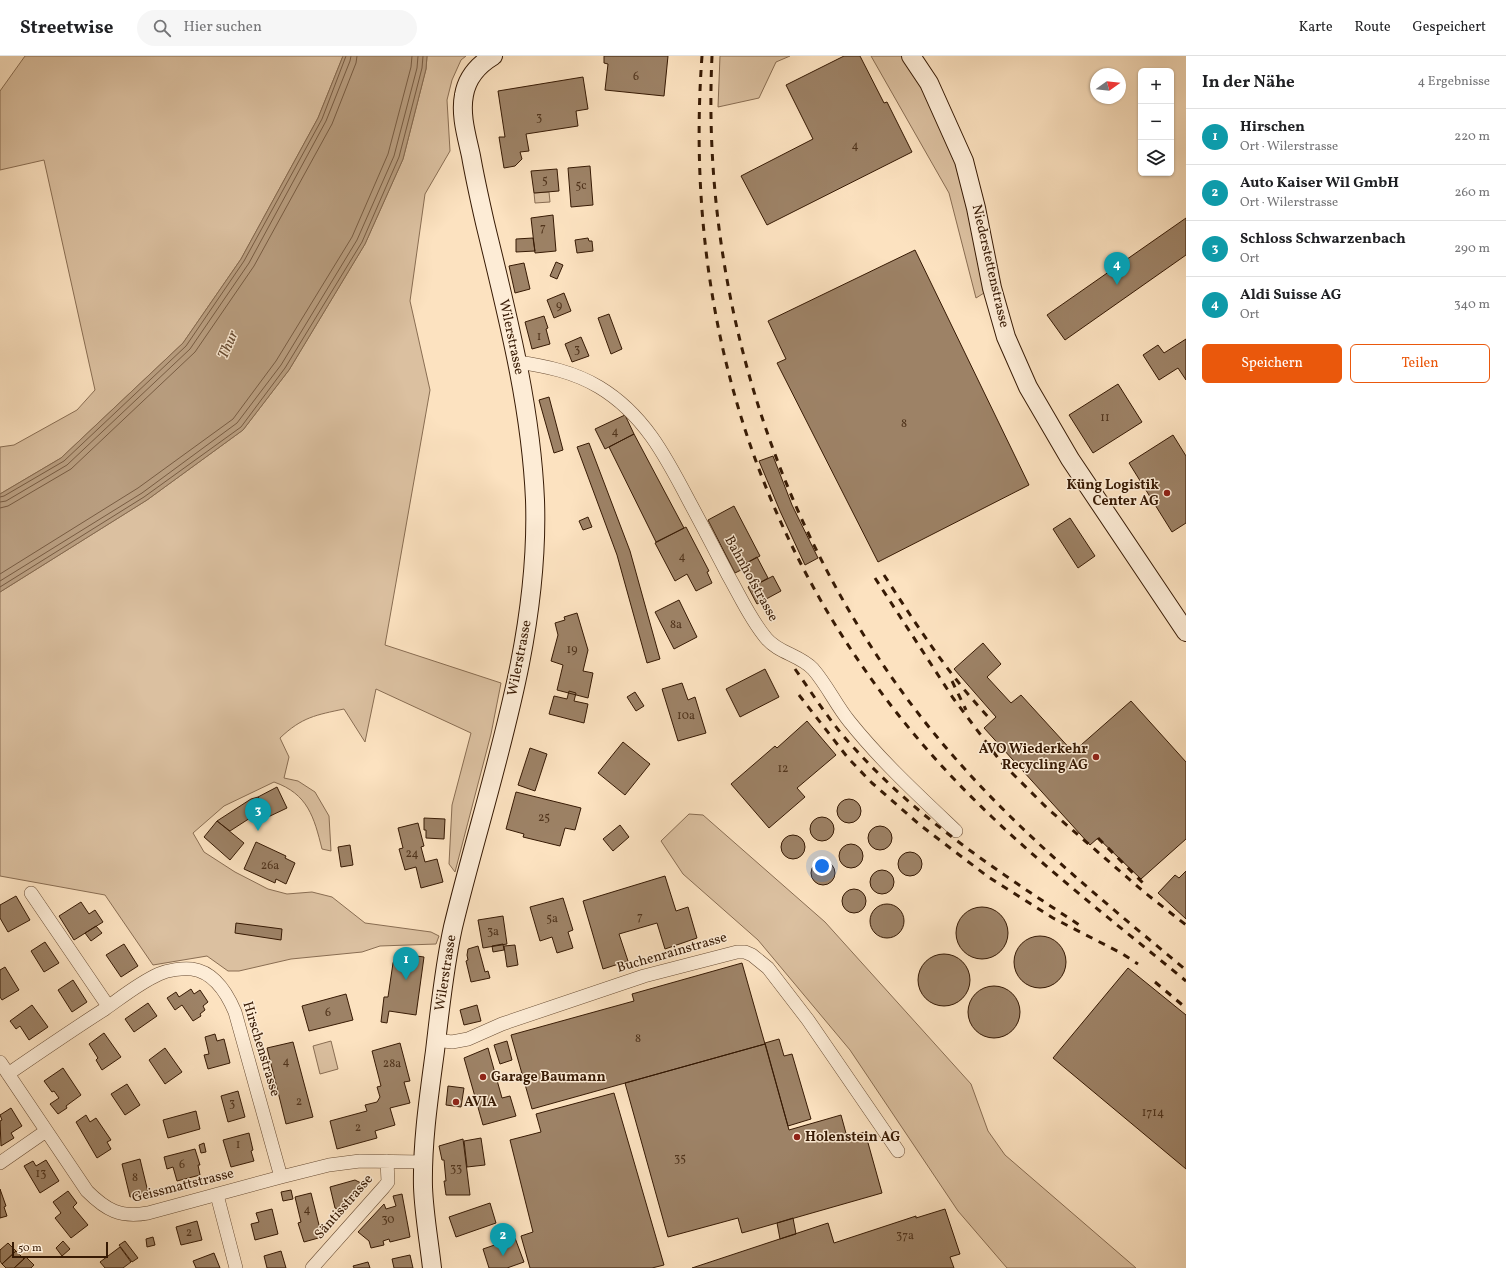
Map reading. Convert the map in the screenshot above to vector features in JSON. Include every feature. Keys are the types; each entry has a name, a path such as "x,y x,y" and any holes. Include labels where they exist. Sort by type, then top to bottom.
{"main road":[{"name":"Wilerstrasse","path":"432,1268 423,1188 423,1162 427,1113 440,1004 453,929 509,714 521,657 530,602 535,540 535,501 527,414 517,362 478,191 464,118 464,93 468,82 478,66 493,56"},
{"name":"Niederstettenstrasse","path":"911,56 929,83 964,161 976,208 992,288 1006,337 1028,387 1070,459 1186,632"}],"street":[{"name":"Bahnhofstrasse","path":"517,362 542,365 572,374 600,387 632,414 651,434 668,461 747,609 766,639 812,668 849,721 896,775 956,831"},
{"path":"31,893 108,1006"},
{"name":"Buchenrainstrasse","path":"436,1040 452,1042 468,1039 502,1024 644,976 737,952 745,952 758,959 768,968 808,1020 898,1151"},
{"name":"Hirschenstrasse","path":"8,1074 145,981 160,973 174,970 192,969 208,975 219,984 227,995 236,1016 281,1177"},
{"name":"Geissmattstrasse","path":"0,1062 87,1191 97,1201 116,1213 136,1216 330,1165 360,1161 423,1162"},
{"path":"0,1163 46,1130"},
{"name":"Säntisstrasse","path":"312,1268 388,1182 387,1161"},
{"path":"218,1195 236,1268"}],"shaded area":[{"path":"25,56 343,56 318,118 241,259 183,343 61,458 0,494 0,447 14,445 77,410 95,390 44,160 0,170 0,91"},
{"path":"427,56 466,56 461,60 452,80 447,100 450,151 425,194 410,301 430,390 385,645 501,683 491,734 455,872 449,864 452,805 471,733 376,689 365,742 344,709 325,713 303,721 295,725 280,738 289,757 284,778 298,781 315,792 329,816 331,851 322,849 312,817 302,800 295,793 274,782 224,806 193,833 204,852 235,872 268,889 287,894 312,892 332,897 365,923 431,932 439,936 436,944 380,946 362,952 291,959 239,971 228,971 207,956 153,965 105,895 0,876 0,592 147,500 243,430 289,370 365,244 403,159 426,69"},
{"path":"720,56 790,56 776,62 759,98 718,107"},
{"path":"871,56 911,56 948,123 992,288 976,298 949,193"},
{"path":"549,192 550,202 535,203 534,193"},
{"path":"689,814 703,815 825,922 971,1084 988,1131 1005,1155 1136,1268 1007,1268 958,1211 850,1050 758,940 683,874 661,841"},
{"path":"331,1041 338,1069 320,1074 313,1046"}],"water":[{"name":"Thur","path":"343,56 427,56 426,69 403,159 365,244 289,370 243,430 147,500 0,592 0,494 61,458 183,343 241,259 318,118"}],"building":[{"path":"604,56 668,56 664,96 605,90 608,64 604,63"},
{"path":"844,56 860,56 884,103 887,102 912,152 767,225 741,176 813,139 786,85"},
{"path":"583,77 588,109 576,111 578,126 526,134 529,151 520,152 522,159 515,166 504,168 499,137 505,137 498,91"},
{"path":"590,166 593,205 571,207 568,168"},
{"path":"557,169 559,191 534,193 531,171"},
{"path":"553,215 556,251 535,253 531,218"},
{"path":"1186,218 1186,255 1065,340 1047,315"},
{"path":"533,238 535,251 516,252 516,239"},
{"path":"588,238 589,241 592,241 593,251 577,253 575,240"},
{"path":"915,250 1029,485 878,562 777,363 786,359 768,321"},
{"path":"556,262 563,265 557,279 550,276"},
{"path":"524,263 530,289 515,293 509,266"},
{"path":"564,293 571,311 554,318 547,300"},
{"path":"609,314 622,349 611,354 598,318"},
{"path":"544,316 548,328 546,329 550,344 532,349 525,322"},
{"path":"581,337 589,356 572,362 565,344"},
{"path":"1186,339 1186,380 1178,368 1159,380 1143,355 1158,345 1164,353"},
{"path":"1118,384 1142,422 1093,453 1069,415"},
{"path":"549,397 563,450 554,453 539,400"},
{"path":"625,415 634,434 605,449 595,429"},
{"path":"634,434 684,528 656,542 609,447"},
{"name":"Küng Logistik Center AG","path":"1173,435 1186,456 1186,523 1172,532 1129,463"},
{"path":"589,443 630,551 660,659 647,663 617,555 577,447"},
{"path":"773,456 792,505 818,558 805,565 759,461"},
{"path":"734,506 760,556 741,566 743,569 735,573 708,520"},
{"path":"588,517 592,527 583,530 579,521"},
{"path":"1070,518 1095,556 1078,568 1053,529"},
{"path":"686,527 709,571 707,572 712,583 696,591 687,574 675,581 655,543"},
{"path":"757,557 768,578 752,587 741,566"},
{"path":"773,576 781,591 757,604 748,587 751,585 752,587"},
{"path":"679,600 697,637 674,649 655,612"},
{"path":"577,613 588,650 583,671 593,673 588,698 557,690 563,665 551,661 558,635 555,623 565,620 564,617"},
{"name":"AVO Wiederkehr Recycling AG","path":"983,643 1001,664 987,677 1011,703 1021,695 1073,752 1131,701 1186,762 1186,839 1141,879 1098,838 1090,845 984,728 996,717 954,669"},
{"path":"765,669 779,697 740,717 726,689"},
{"path":"682,683 688,700 695,697 706,733 678,741 662,689"},
{"path":"569,691 576,693 574,701 588,704 584,723 549,714 554,696 567,699"},
{"path":"635,692 644,706 636,711 627,697"},
{"path":"807,721 836,755 797,788 805,797 769,828 731,784 775,746 777,748"},
{"path":"623,742 650,764 625,795 598,773"},
{"path":"530,748 547,754 535,791 518,785"},
{"path":"277,787 287,808 268,817 258,797"},
{"path":"516,792 581,808 575,830 565,828 560,846 523,837 524,834 506,829"},
{"path":"258,797 264,809 230,831 217,821 251,799"},
{"path":"849,799 854,800 860,806 860,816 854,822 849,823 844,822 838,816 837,811 838,806 844,800"},
{"path":"822,817 827,818 833,824 833,834 827,840 822,841 817,840 811,834 810,829 811,824 817,818"},
{"path":"424,818 445,819 444,839 426,838"},
{"path":"217,821 244,843 230,860 204,837"},
{"path":"418,823 424,846 421,847 425,862 437,859 443,882 421,888 416,867 405,870 399,849 403,848 398,828"},
{"path":"620,825 629,837 613,851 603,839"},
{"path":"880,826 885,827 891,833 891,843 885,849 880,850 875,849 869,843 868,838 869,833 875,827"},
{"path":"793,835 798,836 804,842 804,852 798,858 793,859 788,858 782,852 781,847 782,842 788,836"},
{"path":"256,842 286,856 285,858 295,863 286,884 276,879 275,883 244,869"},
{"path":"851,844 856,845 862,851 862,861 856,867 851,868 846,867 840,861 839,856 840,851 846,845"},
{"path":"350,845 353,865 341,867 338,847"},
{"path":"910,852 915,853 921,859 921,869 915,875 910,876 905,875 899,869 898,864 899,859 905,853"},
{"path":"823,861 828,862 834,868 834,878 828,884 823,885 818,884 812,878 811,873 812,868 818,862"},
{"path":"882,870 887,871 893,877 893,887 887,893 882,894 877,893 871,887 870,882 871,877 877,871"},
{"path":"1186,871 1186,919 1158,893 1175,875 1179,878"},
{"path":"665,876 676,911 688,907 697,938 665,949 657,923 619,934 628,961 603,969 583,901"},
{"path":"854,889 859,890 865,896 865,906 859,912 854,913 849,912 843,906 842,901 843,896 849,890"},
{"path":"16,896 30,920 8,932 0,918 0,905"},
{"path":"563,898 573,930 568,932 573,948 557,953 552,937 540,941 530,907"},
{"path":"81,902 89,914 95,910 103,922 74,940 59,916"},
{"path":"887,904 893,905 899,909 903,915 903,927 899,933 893,937 887,938 881,937 875,933 871,927 870,921 871,915 875,909 881,905"},
{"path":"977,907 987,907 996,911 1004,919 1008,928 1008,938 1004,947 996,955 987,959 977,959 968,955 960,947 956,938 956,928 960,919 968,911"},
{"path":"503,916 507,944 483,948 478,920"},
{"path":"236,923 282,929 281,940 235,933"},
{"path":"96,926 102,933 91,941 85,933"},
{"path":"1040,936 1054,940 1062,948 1066,962 1062,976 1054,984 1040,988 1026,984 1018,976 1014,962 1018,948 1026,940"},
{"path":"45,942 59,963 44,972 31,951"},
{"path":"124,944 138,966 121,977 106,955"},
{"path":"503,944 504,950 493,952 492,946"},
{"path":"515,945 518,965 507,967 504,946"},
{"path":"478,946 485,972 488,971 490,978 471,982 466,961 468,960 468,949"},
{"path":"401,954 424,957 416,1015 389,1011 387,1023 381,1022 384,997 388,997 393,963 396,956"},
{"path":"944,954 958,958 966,966 970,980 966,994 958,1002 944,1006 930,1002 922,994 918,980 922,966 930,958"},
{"path":"742,963 765,1044 532,1109 511,1035 634,1001 632,994"},
{"path":"5,967 19,990 2,1000 0,997 0,970"},
{"path":"1128,968 1186,1015 1186,1169 1053,1058"},
{"path":"73,980 87,1002 72,1012 58,990"},
{"path":"994,986 1008,990 1016,998 1020,1012 1016,1026 1008,1034 994,1038 980,1034 972,1026 968,1012 972,998 980,990"},
{"path":"191,989 194,994 200,990 208,1002 203,1006 205,1010 200,1014 201,1016 193,1021 182,1005 175,1010 167,998 176,992 179,997"},
{"path":"346,994 353,1020 309,1031 302,1006"},
{"path":"148,1003 157,1016 134,1032 125,1019"},
{"path":"32,1005 48,1027 29,1040 20,1026 16,1029 10,1021"},
{"path":"477,1005 481,1021 464,1025 460,1010"},
{"path":"104,1033 121,1057 102,1070 96,1060 98,1058 89,1044"},
{"path":"215,1034 217,1041 224,1039 230,1063 208,1069 204,1055 209,1054 205,1037"},
{"path":"779,1039 784,1056 792,1054 811,1119 788,1126 765,1043"},
{"path":"507,1041 512,1060 500,1064 494,1045"},
{"path":"293,1042 313,1117 286,1124 267,1048"},
{"path":"400,1043 410,1081 404,1082 410,1103 390,1108 395,1125 375,1131 377,1138 337,1149 330,1121 367,1111 365,1105 377,1102 380,1097 377,1087 381,1086 372,1051"},
{"path":"765,1044 789,1130 841,1115 847,1137 865,1132 882,1193 742,1233 738,1218 668,1237 625,1083"},
{"path":"165,1048 182,1072 165,1084 149,1060"},
{"name":"Garage Baumann","path":"488,1048 502,1098 510,1096 516,1116 483,1125 464,1058"},
{"path":"63,1068 81,1095 58,1114 50,1104 59,1098 54,1091 52,1092 44,1081"},
{"path":"127,1084 140,1105 125,1115 111,1094"},
{"path":"448,1086 464,1088 461,1107 446,1105"},
{"path":"238,1091 245,1117 228,1122 221,1096"},
{"path":"614,1093 664,1265 652,1268 530,1268 521,1236 533,1232 510,1140 541,1132 536,1114"},
{"path":"11,1108 22,1126 11,1133 14,1138 1,1146 0,1121 2,1120 0,1115"},
{"path":"196,1111 200,1129 168,1138 163,1120"},
{"path":"86,1115 90,1122 96,1118 111,1140 107,1142 111,1149 97,1158 76,1122"},
{"path":"249,1133 254,1161 231,1167 223,1140"},
{"path":"481,1138 485,1165 467,1167 464,1141"},
{"path":"463,1139 470,1195 446,1195 444,1160 442,1160 439,1146"},
{"path":"204,1143 206,1152 201,1153 199,1145"},
{"path":"195,1149 200,1165 198,1165 200,1175 177,1181 173,1167 167,1169 164,1157"},
{"path":"140,1159 148,1192 130,1197 122,1164"},
{"path":"46,1160 59,1181 40,1193 24,1166 33,1161 36,1166"},
{"path":"355,1180 361,1183 363,1190 359,1196 354,1197 355,1200 349,1201 350,1204 347,1208 340,1210 335,1208 330,1187"},
{"path":"0,1189 6,1206 4,1207 7,1216 0,1218"},
{"path":"291,1190 293,1199 283,1201 281,1192"},
{"path":"68,1191 77,1203 73,1207 88,1225 71,1238 55,1218 61,1213 53,1202"},
{"path":"311,1193 322,1237 304,1242 298,1223 301,1222 295,1197"},
{"path":"402,1194 410,1237 390,1242 389,1239 383,1241 384,1245 371,1248 369,1241 358,1232 384,1204 386,1209 396,1206 393,1196"},
{"path":"490,1203 496,1223 456,1237 449,1217"},
{"path":"272,1209 278,1234 255,1240 251,1224 259,1222 256,1213"},
{"path":"945,1209 960,1254 950,1257 954,1268 692,1268 828,1223 834,1243 916,1216 916,1218"},
{"path":"793,1218 796,1234 780,1239 777,1223"},
{"path":"197,1221 202,1240 181,1245 176,1227"},
{"path":"153,1237 155,1245 147,1247 146,1239"},
{"path":"515,1238 524,1262 507,1268 489,1268 483,1249"},
{"path":"63,1241 70,1249 62,1256 56,1248"},
{"path":"125,1241 138,1258 132,1262 119,1245"},
{"path":"8,1243 16,1251 2,1264 0,1261 0,1250"},
{"path":"120,1247 131,1262 123,1268 105,1268 100,1262"},
{"path":"16,1251 24,1259 14,1268 6,1268 2,1264"},
{"path":"281,1251 286,1268 267,1268 264,1256"},
{"path":"214,1253 220,1268 196,1268 193,1261"},
{"path":"410,1255 413,1268 394,1268 392,1259"},
{"path":"26,1257 34,1265 31,1268 14,1268"},
{"path":"368,1262 370,1268 354,1268 353,1266"}],"railway":[{"path":"702,56 699,156 706,255 723,351 750,444 786,534 832,620 888,701 953,778 980,806 1037,858 1186,981"},
{"path":"712,56 712,150 721,243 739,335 765,426 799,513 841,597 891,676 948,750 975,780 1003,810 1062,865 1186,970"},
{"path":"884,575 948,669 976,704 992,721"},
{"path":"875,578 953,698 1001,762 1047,808 1144,892 1186,925"},
{"path":"795,669 847,740 880,775 907,800 964,846 993,867 1084,928"},
{"path":"952,681 966,710"},
{"path":"799,695 848,758 872,783 920,825 987,876 1053,918 1121,953 1138,964"},
{"path":"1098,838 1147,887"},
{"path":"1155,982 1186,1008"}],"place":[{"name":"Aldi Suisse AG","path":"1117,285"},
{"name":"Küng Logistik Center AG","path":"1167,493"},
{"name":"AVO Wiederkehr Recycling AG","path":"1096,757"},
{"name":"Schloss Schwarzenbach","path":"258,831"},
{"name":"Hirschen","path":"406,980"},
{"name":"Garage Baumann","path":"483,1077"},
{"name":"AVIA","path":"456,1102"},
{"name":"Holenstein AG","path":"797,1137"},
{"name":"Auto Kaiser Wil GmbH","path":"503,1256"}]}
